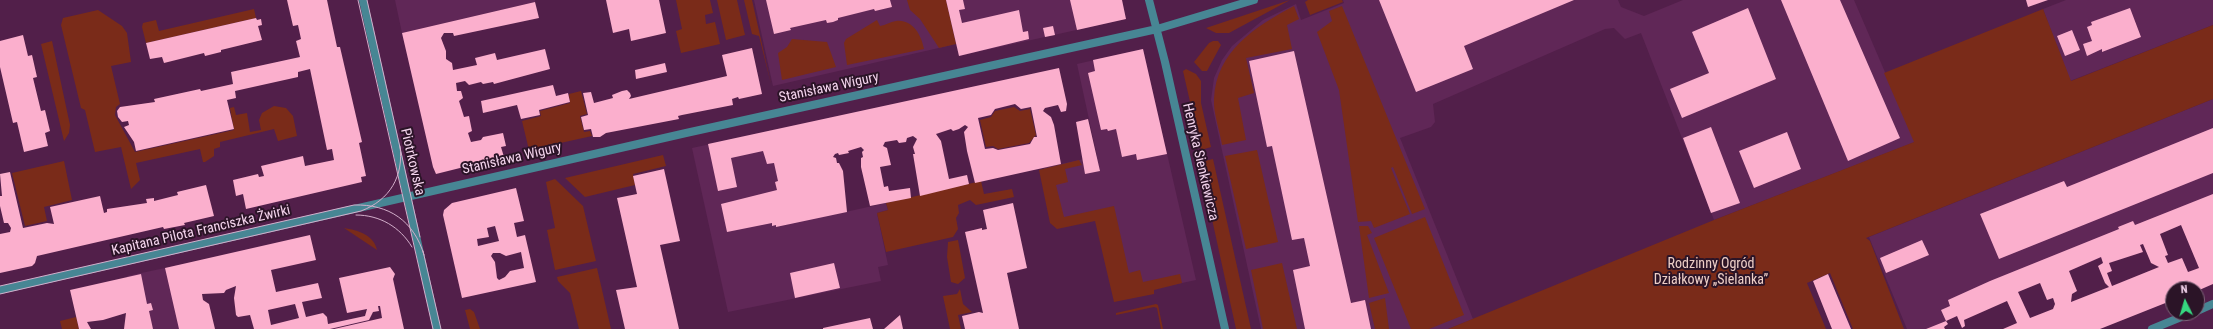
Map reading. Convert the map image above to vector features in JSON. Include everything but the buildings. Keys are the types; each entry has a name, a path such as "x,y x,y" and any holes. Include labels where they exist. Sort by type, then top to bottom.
{"street":[{"name":"Piotrkowska","path":"362,0 437,329"},
{"name":"Henryka Sienkiewicza","path":"1149,0 1157,29 1225,329"},
{"name":"Stanisława Wigury","path":"407,196 1157,29 1254,0"},
{"name":"Kapitana Pilota Franciszka Żwirki","path":"0,290 407,196"},
{"path":"2152,329 2172,321"}],"shaded area":[{"path":"395,0 535,0 535,2 402,33"},
{"path":"754,0 1122,0 1126,19 959,56 956,44 773,86"},
{"path":"1343,0 1618,0 1621,7 1644,16 1683,0 1854,0 1915,142 1714,220 1641,33 1625,39 1614,28 1605,29 1433,104 1435,122 1431,127 1400,138 1473,319 1448,329 1261,329 1211,100 1214,78 1222,60 1232,46 1263,20 1296,4 1301,20 1344,3"},
{"path":"2066,0 2213,0 2213,25 2070,81 2043,9"},
{"path":"1143,49 1196,280 1126,295 1109,216 1057,226 1044,168 1097,156 1077,64"},
{"path":"2213,99 2213,212 1926,329 1907,329 1869,237"},
{"path":"814,122 832,215 886,203 888,210 877,213 888,265 878,267 881,281 728,312 692,148"},
{"path":"184,264 199,329 139,329 127,276"}],"green space":[{"path":"676,0 710,0 713,13 705,15 706,24 715,22 720,44 681,53 676,31 682,29"},
{"path":"717,0 737,0 745,35 726,40"},
{"path":"744,0 752,0 771,84 759,36 752,34"},
{"path":"907,0 946,0 956,44 939,48 920,19 910,10"},
{"path":"1290,0 1229,33 1216,33 1206,28"},
{"path":"1308,0 1342,0 1343,2 1310,15 1305,2"},
{"path":"1294,6 1299,19 1287,25 1292,49 1246,58 1254,93 1238,98 1246,140 1222,145 1214,99 1216,82 1222,67 1240,42 1266,22"},
{"path":"1342,6 1425,209 1412,214 1393,167 1391,168 1410,214 1374,228 1371,221 1358,222 1339,90 1317,32 1332,21 1329,11"},
{"path":"254,9 256,18 146,43 142,27 143,23 156,20 159,31"},
{"name":"Rodzinny Ogród Działkowy „Sielanka”","path":"2043,9 2071,81 2213,25 2213,99 1866,238 1870,241 1904,329 1853,329 1830,273 1807,283 1826,329 1448,329 1714,220 1914,142 1884,73"},
{"path":"98,10 122,26 127,33 131,62 111,66 120,104 116,107 115,115 135,152 234,130 230,108 234,107 236,115 247,113 250,132 261,130 259,120 262,113 274,106 286,108 293,116 297,136 278,141 274,129 220,142 220,147 214,149 214,156 205,162 203,162 200,149 136,163 140,180 131,189 121,147 95,152 85,110 81,108 61,25 63,18"},
{"path":"877,20 880,26 896,21 907,22 918,33 924,49 847,65 844,43 846,39"},
{"path":"792,39 827,42 836,67 782,80 778,53 787,47"},
{"path":"52,41 70,125 69,133 64,141 41,44"},
{"path":"1218,41 1221,45 1207,71 1202,71 1194,62 1209,43"},
{"path":"1186,69 1196,74 1201,81 1201,103 1211,147 1201,150 1183,71"},
{"path":"581,91 587,114 580,116 584,132 590,131 592,136 529,150 522,121 541,116 540,111 570,103 569,94"},
{"path":"1014,107 1020,111 1030,109 1036,135 1029,143 998,149 993,146 986,147 980,120 991,117 995,111"},
{"path":"1257,150 1278,242 1246,249 1225,156"},
{"path":"663,155 666,166 633,174 635,185 585,197 565,178"},
{"path":"1213,159 1251,329 1236,329 1203,178 1201,162"},
{"path":"1079,160 1082,165 1065,169 1068,182 1056,185 1064,217 1114,206 1129,273 1140,270 1143,282 1180,274 1182,283 1154,290 1154,294 1114,302 1095,221 1057,229 1050,223 1039,170"},
{"path":"64,161 72,200 44,207 47,221 25,226 12,173"},
{"path":"555,179 583,206 596,261 555,270 547,230 555,228 546,182"},
{"path":"981,181 984,194 1012,189 1014,197 976,205 970,200 958,205 959,213 956,218 958,229 953,237 886,252 877,213 888,210 886,203"},
{"path":"1425,217 1464,315 1429,329 1411,329 1374,238"},
{"path":"1359,226 1368,226 1372,233 1367,235 1389,293 1369,298"},
{"path":"344,228 365,234 373,241 377,250"},
{"path":"958,240 965,278 958,284 951,282 947,257 948,242"},
{"path":"1282,263 1297,329 1263,329 1251,270"},
{"path":"597,268 611,329 579,329 570,293 558,281 557,277"},
{"path":"960,289 963,304 972,312 958,315 961,329 950,329 943,296 957,294"},
{"path":"1385,298 1389,329 1375,329 1369,303"},
{"path":"1156,304 1158,305 1163,329 1161,329 1157,308 1154,307 1116,315 1116,313"},
{"path":"470,309 474,312 480,329 470,329 465,310"},
{"path":"76,317 79,329 62,329 60,321"}],"tram line":[{"path":"358,0 433,329"},
{"path":"367,0 420,237"},
{"path":"0,294 361,211 380,200 393,186 400,167 400,146"},
{"path":"0,286 354,205 367,205 389,211 398,217 407,224 414,233 420,243 424,255"},
{"path":"356,215 373,217 381,220 402,234 412,247"},
{"path":"423,251 441,329"}]}
